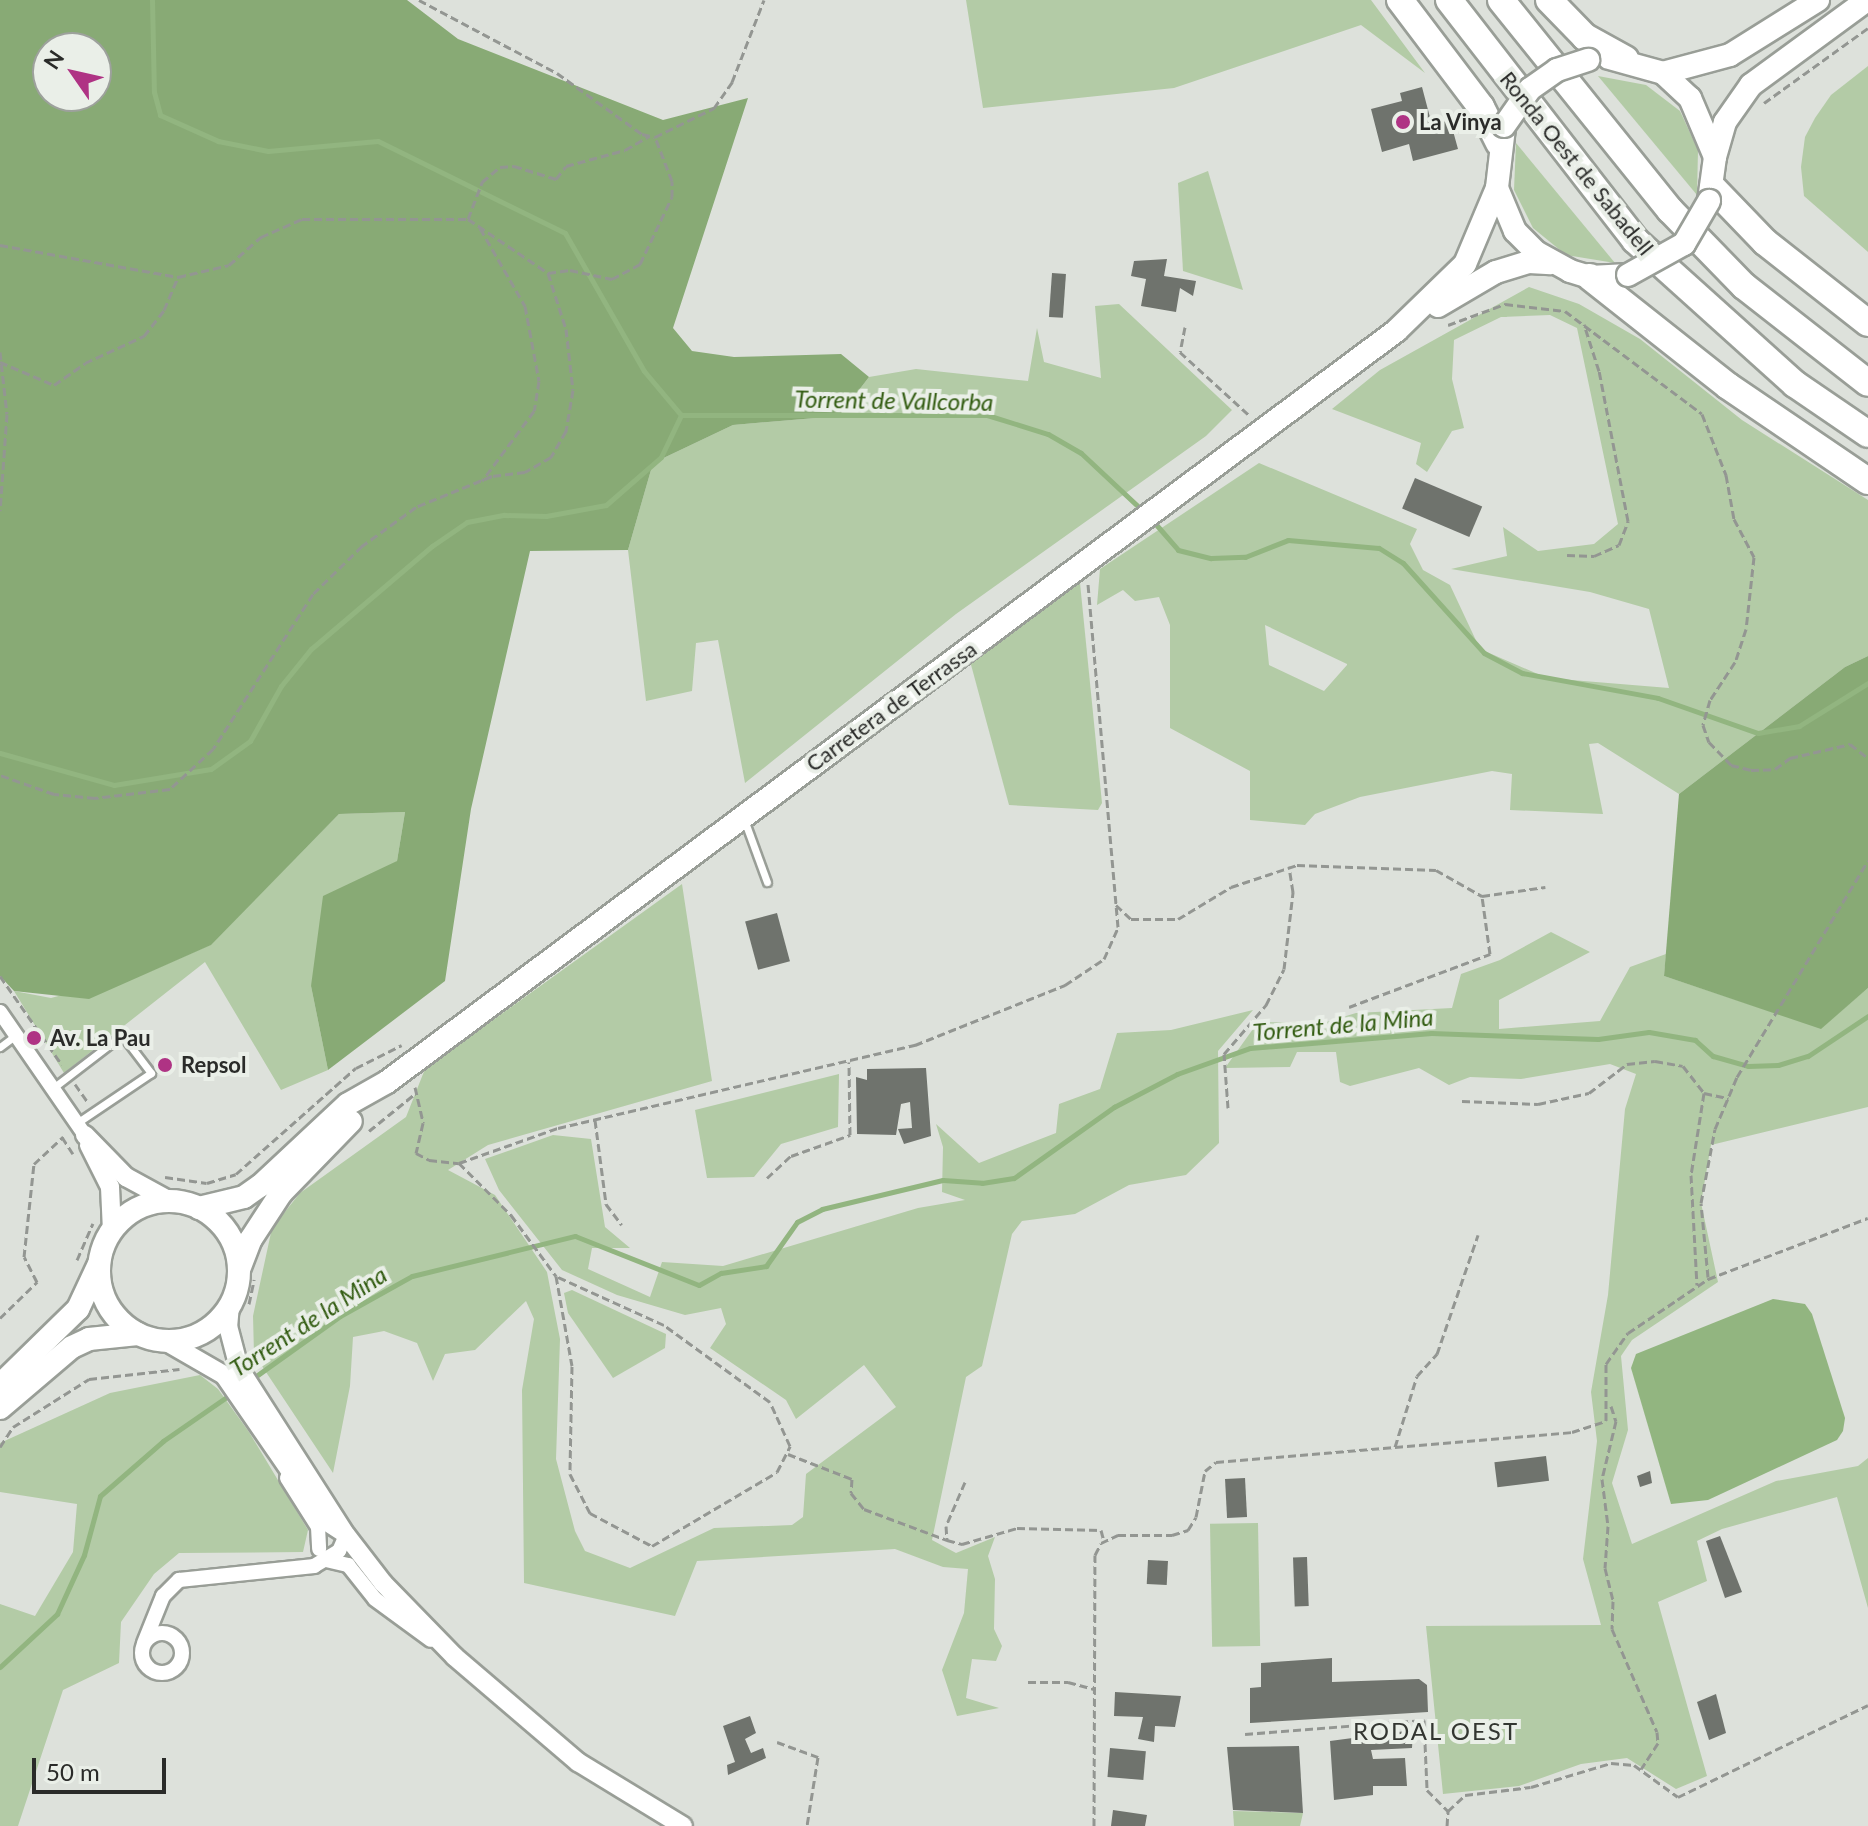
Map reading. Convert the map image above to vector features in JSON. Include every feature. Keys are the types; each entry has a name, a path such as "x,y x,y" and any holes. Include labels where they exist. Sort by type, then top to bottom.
{"highway":[{"path":"1400,0 1502,135"},
{"name":"Ronda Oest de Sabadell","path":"1449,0 1635,240 1795,384 1868,434"},
{"name":"Ronda Oest de Sabadell","path":"1501,0 1670,210 1744,286 1868,383"},
{"path":"1549,0 1585,37 1625,59"},
{"path":"1711,194 1765,242 1868,323"},
{"path":"1590,277 1728,386 1868,481"}],"main road":[{"path":"1663,73 1730,55 1818,0"},
{"path":"1715,157 1699,111 1663,73 1625,59 1588,60 1557,70 1530,89 1502,135 1497,188 1515,231 1551,263 1590,277 1628,275 1665,260 1684,244 1711,194 1715,157 1725,122 1751,85 1867,0"},
{"name":"Carretera de Terrassa","path":"239,1307 251,1239 281,1193 409,1062 1396,331 1465,264 1497,188"},
{"name":"Carretera de Terrassa","path":"1396,331 1496,272 1529,262 1551,263"},
{"name":"Carretera de Terrassa","path":"199,1208 244,1197 348,1104 387,1082"},
{"path":"0,1385 78,1309 112,1231 132,1212 170,1201 199,1208 229,1233 248,1268"},
{"path":"100,1262 105,1300 138,1334"},
{"path":"0,1408 72,1347 89,1339 138,1334 165,1341 197,1336 239,1307"}],"street":[{"path":"0,1012 81,1129 110,1187 112,1231"},
{"path":"81,1129 126,1177 170,1201"},
{"path":"239,1307 228,1326 239,1368 344,1541"},
{"path":"165,1341 208,1363 241,1395 324,1520 450,1653"},
{"path":"275,1448 295,1495 318,1527 322,1555"},
{"path":"156,1612 173,1635 182,1658 170,1672 156,1672 145,1665 144,1643 156,1612 179,1580 305,1566 344,1541"},
{"path":"322,1555 348,1565 382,1605 450,1653 578,1762 683,1826"},
{"path":"144,1643 159,1633 173,1635"}],"lane":[{"path":"742,816 760,852 767,882"},
{"path":"0,1047 16,1035"},
{"path":"53,1088 122,1035 151,1073 92,1108 81,1129"}],"path":[{"path":"419,0 557,73 649,136 655,137 714,108 732,82 764,0"},
{"path":"468,219 482,182 500,167 514,166 556,179 566,166 625,150 649,136"},
{"path":"548,273 570,270 612,279 640,264 672,197 672,181 655,137"},
{"path":"0,245 178,277 229,265 261,237 302,219 468,219 548,273 570,359 573,390 566,431 551,457 525,472 482,481 416,507 362,546 313,594 213,749 170,789 95,798 54,794 0,775"},
{"path":"479,226 525,306 539,381 534,411 482,481"},
{"path":"1,362 54,385 85,363 144,336 164,310 178,277"},
{"path":"1416,320 1447,325 1505,304 1534,304 1565,311 1702,414 1726,475 1734,519 1754,557 1746,629 1735,662 1710,700 1703,725 1709,742 1731,765 1751,770 1775,769 1790,758 1850,744 1868,758"},
{"path":"1567,555 1594,556 1619,545 1628,521 1599,371 1584,324"},
{"path":"1185,327 1180,352 1265,429"},
{"path":"0,352 7,414 0,511"},
{"path":"409,1062 423,1123 416,1153 429,1160 459,1163 595,1120 915,1045 1065,985 1104,959 1113,945 1116,905 1083,565"},
{"path":"1708,1279 1704,1172 1728,1098 1868,861"},
{"path":"1116,905 1131,919 1178,919 1231,887 1289,866 1436,870 1482,896 1545,887"},
{"path":"1228,1108 1224,1054 1266,1005 1284,969 1293,892 1289,866"},
{"path":"1349,1007 1490,954 1482,896"},
{"path":"0,976 92,1108"},
{"path":"1462,1101 1538,1104 1589,1093 1627,1064 1655,1061 1683,1066 1702,1084 1704,1093 1690,1186 1697,1285"},
{"path":"767,1178 791,1156 850,1135 849,1062"},
{"path":"153,1172 207,1183 236,1174 356,1068"},
{"path":"361,1138 416,1093"},
{"path":"1704,1093 1728,1098"},
{"path":"595,1120 606,1204 622,1225"},
{"path":"0,1318 37,1282 24,1257 34,1164 62,1137 81,1129"},
{"path":"62,1137 76,1160"},
{"path":"459,1163 529,1240 556,1276 572,1366 570,1474 590,1513 652,1546 777,1472 790,1446 770,1402 664,1325 556,1276"},
{"path":"75,1272 96,1214"},
{"path":"1641,1769 1658,1743 1612,1629 1602,1479 1615,1439 1606,1364 1628,1333 1697,1285 1868,1218"},
{"path":"1395,1447 1417,1376 1437,1354 1478,1235"},
{"path":"239,1307 248,1268"},
{"path":"0,1447 13,1427 89,1379 208,1363"},
{"path":"1094,1826 1095,1555 1104,1541 1118,1535 1172,1535 1188,1530 1196,1517 1205,1471 1216,1462 1572,1432 1606,1421 1609,1402"},
{"path":"787,1453 852,1479 851,1493 864,1509 947,1540 962,1544 1023,1528 1101,1530 1104,1541"},
{"path":"947,1540 946,1526 965,1482"},
{"path":"1028,1682 1068,1682 1094,1689"},
{"path":"1447,1826 1448,1811 1465,1795 1531,1787 1600,1765 1641,1769 1678,1797 1868,1705"},
{"path":"1245,1734 1424,1720 1427,1790 1448,1811"},
{"path":"777,1742 818,1757 807,1826"}],"shaded area":[{"path":"0,0 407,0 458,39 663,120 748,98 673,328 692,351 734,357 841,354 869,377 839,416 733,425 653,463 628,550 530,551 471,809 445,981 328,1070 311,986 323,896 397,861 405,812 339,814 211,945 89,999 14,991 0,976"},
{"path":"966,0 1371,0 1425,73 1361,25 1174,88 983,108"},
{"path":"1868,66 1868,252 1804,196 1801,167 1805,137 1815,118 1831,95"},
{"path":"1598,76 1646,85 1680,111 1698,150 1697,195"},
{"path":"1516,143 1615,263 1566,255 1533,228 1514,190"},
{"path":"1208,171 1243,290 1183,271 1178,183"},
{"path":"1529,287 1579,304 1640,339 1742,420 1868,500 1868,656 1845,667 1679,794 1598,743 1589,744 1603,814 1510,810 1512,774 1492,771 1360,797 1315,814 1305,825 1250,820 1250,771 1170,728 1170,625 1159,597 1135,601 1123,590 1097,605 1100,569 1259,463 1417,529 1410,544 1423,570 1450,585 1480,649 1547,678 1669,688 1649,609 1590,592 1451,569 1507,556 1503,527 1538,551 1594,544 1618,524 1577,328 1550,315 1501,317 1454,340 1452,379 1464,428 1452,431 1427,472 1416,464 1421,443 1332,409 1380,370","holes":["1265,625 1347,664 1324,691 1269,665"]},
{"path":"1119,304 1232,410 1206,436 956,614 745,783 718,640 696,643 692,691 646,701 628,550 653,463 733,425 839,416 869,377 916,369 1028,381 1037,328 1044,362 1101,378 1095,306"},
{"path":"1080,583 1102,803 1098,810 1009,805 970,661"},
{"path":"1868,656 1868,988 1821,1029 1664,976 1679,794 1845,667"},
{"path":"405,812 397,861 311,986 328,1070 281,1090 205,962 64,1073 14,991 51,998 151,971 210,945 339,814"},
{"path":"682,884 712,1081 488,1145 448,1170 495,1195 547,1272 560,1339 556,1459 575,1531 585,1551 630,1568 714,1528 792,1525 803,1517 806,1474 896,1407 864,1365 796,1419 786,1400 710,1348 726,1324 721,1308 685,1315 617,1295 562,1270 499,1190 485,1159 553,1135 591,1139 605,1227 630,1248 592,1248 588,1269 650,1297 662,1262 723,1266 918,1208 965,1200 942,1192 943,1147 936,1124 979,1163 1056,1133 1059,1104 1100,1089 1117,1033 1171,1030 1253,1010 1218,1051 1219,1143 1186,1175 1129,1185 1075,1214 1022,1221 1012,1234 982,1366 966,1377 932,1540 956,1553 995,1537 988,1556 995,1579 994,1629 1002,1646 996,1661 972,1659 966,1698 999,1708 957,1716 942,1670 964,1613 968,1569 943,1567 895,1549 697,1561 675,1616 524,1583 522,1390 534,1319 526,1301 475,1350 445,1354 433,1381 417,1343 384,1331 353,1337 350,1386 333,1473 254,1354 253,1316 272,1228 300,1193 406,1117 425,1069"},
{"path":"1551,932 1590,952 1499,1000 1499,1029 1600,1021 1630,967 1666,954 1664,976 1821,1028 1868,988 1868,1107 1711,1145 1701,1203 1718,1282 1632,1340 1621,1356 1628,1430 1612,1483 1632,1544 1776,1481 1858,1466 1868,1458 1868,1608 1837,1497 1722,1529 1697,1541 1707,1581 1658,1602 1707,1776 1676,1789 1627,1758 1581,1764 1519,1786 1443,1794 1426,1626 1601,1625 1583,1559 1597,1441 1591,1392 1608,1295 1625,1109 1636,1074 1610,1064 1521,1079 1470,1077 1449,1085 1419,1068 1350,1086 1340,1082 1336,1052 1297,1052 1290,1067 1225,1068 1258,1022 1323,1023 1356,1013 1452,1008 1461,974 1500,960"},
{"path":"839,1074 838,1127 781,1144 754,1177 707,1178 695,1110"},
{"path":"572,1290 666,1334 665,1348 613,1378 568,1313 564,1293"},
{"path":"1773,1299 1805,1304 1812,1314 1845,1418 1843,1431 1837,1440 1708,1500 1671,1504 1631,1368 1636,1354"},
{"path":"200,1375 218,1389 249,1432 308,1530 303,1552 179,1553 154,1574 121,1622 119,1663 63,1690 18,1826 0,1826 0,1604 35,1616 73,1552 77,1504 0,1492 0,1443 110,1393"},
{"path":"1258,1523 1260,1646 1212,1647 1210,1524"},
{"path":"1233,1811 1303,1813 1300,1826 1234,1826"}],"building":[{"name":"La Vinya","path":"1422,87 1432,125 1450,120 1458,149 1413,161 1409,144 1382,152 1371,109 1402,101 1400,93"},
{"path":"1167,259 1164,276 1196,281 1193,296 1180,288 1176,312 1141,306 1146,279 1131,276 1134,261"},
{"path":"1052,273 1066,274 1063,318 1049,317"},
{"path":"1415,478 1482,507 1469,537 1402,508"},
{"path":"777,913 790,961 758,970 745,922"},
{"path":"926,1068 931,1136 904,1144 898,1129 912,1128 910,1102 901,1104 896,1135 857,1134 856,1077 867,1080 867,1069"},
{"path":"1546,1456 1549,1481 1497,1487 1494,1462"},
{"path":"1650,1471 1652,1483 1640,1487 1637,1476"},
{"path":"1245,1478 1247,1517 1227,1518 1225,1479"},
{"path":"1720,1536 1742,1592 1725,1598 1706,1541"},
{"path":"1293,1557 1307,1557 1309,1606 1295,1606"},
{"path":"1148,1560 1168,1561 1167,1585 1147,1584"},
{"path":"1332,1658 1332,1682 1419,1679 1427,1685 1428,1712 1250,1723 1250,1688 1261,1687 1261,1663"},
{"path":"1115,1692 1181,1696 1175,1727 1155,1726 1154,1742 1138,1739 1143,1717 1114,1716"},
{"path":"1716,1694 1726,1733 1709,1740 1697,1702"},
{"path":"750,1716 756,1733 745,1739 751,1753 763,1748 766,1758 728,1775 727,1765 735,1762 723,1726"},
{"path":"1413,1730 1412,1748 1371,1750 1373,1759 1405,1758 1407,1786 1373,1786 1373,1795 1334,1800 1330,1741"},
{"path":"1299,1746 1303,1813 1233,1810 1227,1747"},
{"path":"1110,1748 1146,1751 1143,1780 1107,1777"},
{"path":"1113,1810 1147,1815 1145,1826 1111,1826"}],"waterway":[{"path":"152,0 154,92 160,115 218,141 268,151 378,141 565,233 644,371 681,415"},
{"name":"Torrent de Vallcorba","path":"0,753 114,785 211,769 250,741 281,686 311,649 432,546 467,522 504,515 546,516 606,505 661,457 681,415 987,415 1048,434 1081,453 1143,511"},
{"name":"Torrent de Vallcorba","path":"1153,521 1178,550 1211,558 1245,557 1288,540 1379,548 1403,563 1484,653 1522,673 1658,698 1758,733 1799,726 1868,683"},
{"name":"Torrent de la Mina","path":"252,1379 340,1316 412,1276 575,1236 699,1285 721,1273 766,1266 797,1222 822,1209 943,1180 982,1183 1014,1178 1114,1107 1177,1074 1250,1048 1431,1033 1598,1039 1649,1032 1695,1040 1713,1056 1748,1066 1778,1065 1808,1056 1868,1016"},
{"name":"Torrent de la Mina","path":"0,1667 57,1614 84,1555 100,1496 163,1441 231,1394"}],"place":[{"name":"La Vinya","path":"1403,122"},
{"name":"Av. La Pau","path":"34,1038"},
{"name":"Repsol","path":"165,1065"}],"district":[{"name":"RODAL OEST","path":"1436,1731"}]}
